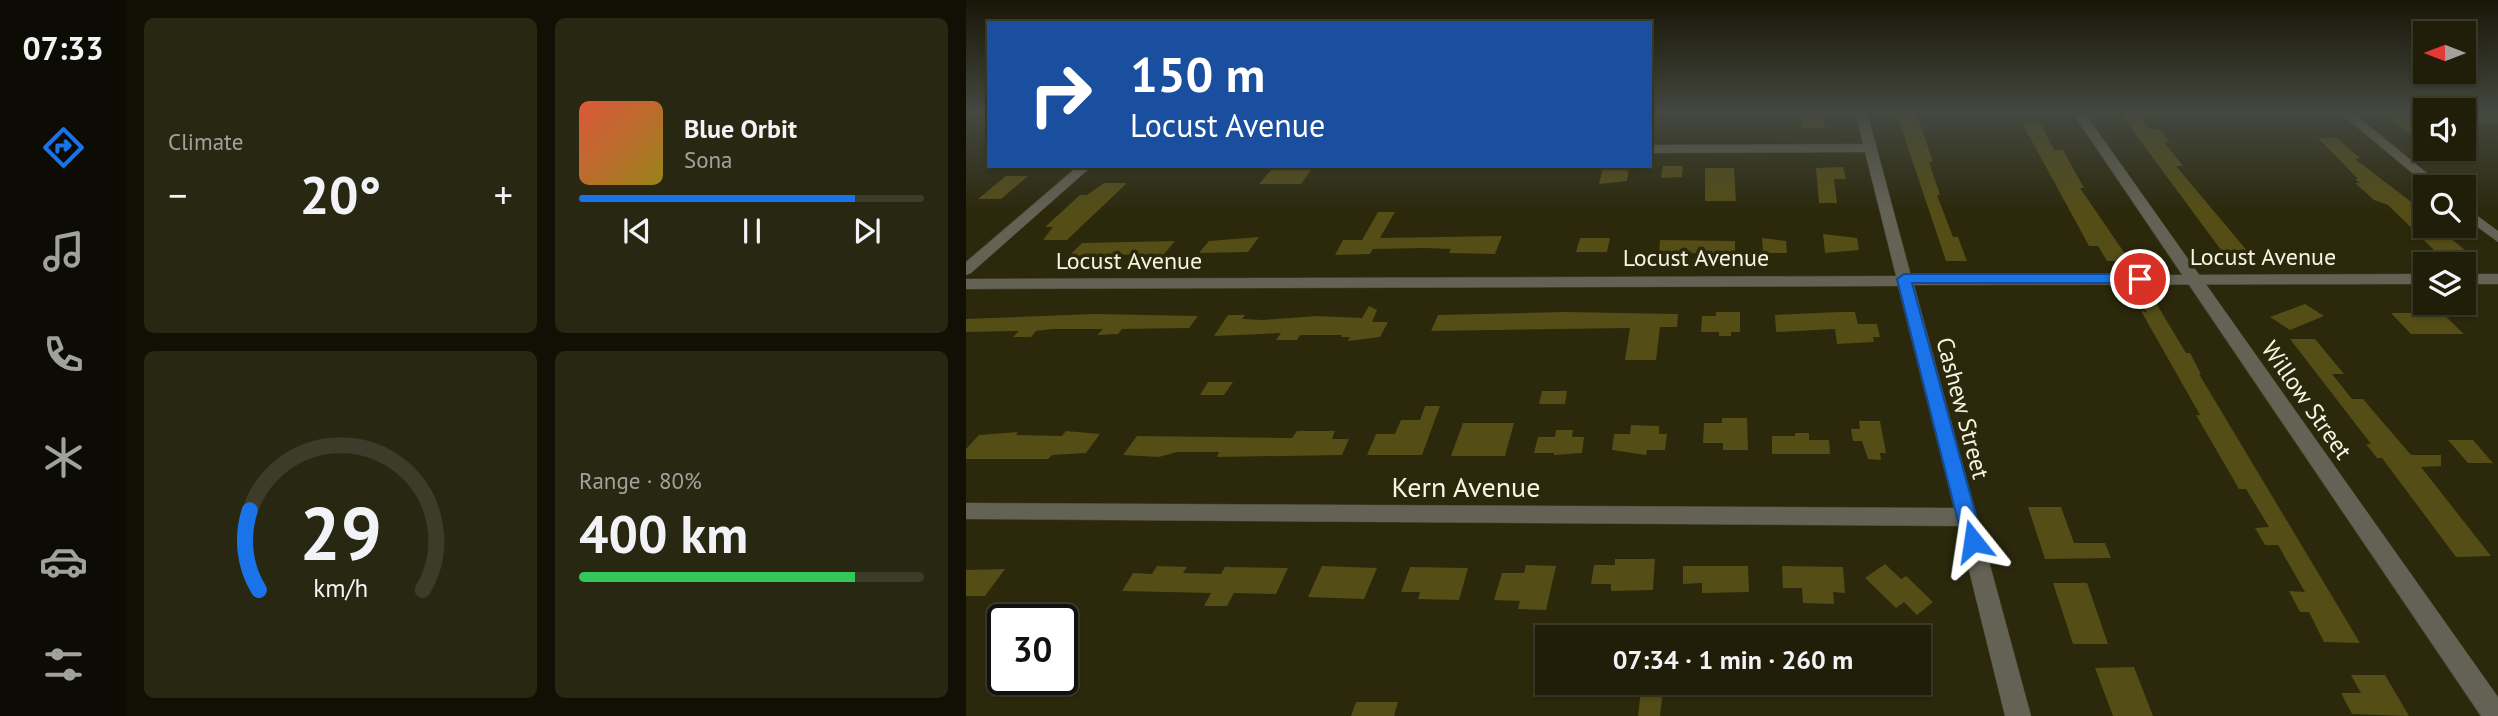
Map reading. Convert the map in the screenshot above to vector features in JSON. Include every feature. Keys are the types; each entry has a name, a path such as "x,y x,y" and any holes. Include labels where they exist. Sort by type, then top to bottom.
{"street":[{"name":"Willow Street","path":"2101,145 2496,716"},
{"path":"2386,145 2422,175"},
{"path":"1652,149 1870,148"},
{"name":"Cashew Street","path":"1870,148 2018,716"},
{"path":"966,270 1084,168"},
{"path":"2476,220 2498,238"},
{"name":"Locust Avenue","path":"966,284 2413,279"},
{"path":"2476,279 2498,279"},
{"name":"Kern Avenue","path":"966,511 1966,517"}],"building":[{"path":"1907,145 1927,145 1933,162 1929,162 1940,195 1937,195 1953,237 1958,237 1967,261 1946,261"},
{"path":"2034,145 2052,145 2054,150 2063,150 2084,188 2080,188 2130,261 2107,261 2098,246 2089,246"},
{"path":"2144,145 2167,145 2183,166 2176,166 2254,259 2231,259 2221,250"},
{"path":"2325,145 2346,145 2360,158 2355,159 2413,203 2413,229 2388,205 2374,200 2355,183 2360,183 2355,179 2358,179"},
{"path":"1663,166 1683,166 1682,177 1661,178"},
{"path":"1843,167 1846,179 1834,179 1837,203 1819,203 1816,168"},
{"path":"1603,168 1629,168 1627,181 1599,184"},
{"path":"1705,168 1734,168 1736,201 1705,201"},
{"path":"1312,169 1301,184 1259,184 1271,170"},
{"path":"1006,176 1028,176 1001,199 978,199"},
{"path":"1104,183 1127,183 1067,240 1043,240 1053,227 1045,227 1080,195 1087,195"},
{"path":"1378,212 1395,212 1380,238 1502,236 1495,254 1449,253 1451,249 1425,248 1373,249 1370,254 1335,255 1343,240 1362,240"},
{"path":"1823,234 1857,238 1859,250 1825,253"},
{"path":"1259,237 1248,252 1199,253 1209,241"},
{"path":"1580,238 1610,238 1607,252 1576,252"},
{"path":"1762,238 1786,241 1787,253 1763,253"},
{"path":"2422,238 2450,238 2466,251 2435,251"},
{"path":"1660,240 1735,241 1735,252 1659,254"},
{"path":"1175,241 1164,254 1069,256 1082,243"},
{"path":"2142,303 2156,303 2186,353 2190,353 2199,374 2360,643 2324,642 2309,612 2300,612 2289,591 2305,592 2278,545 2265,545 2255,528 2269,527 2246,489 2239,489 2196,415 2200,415 2141,311 2147,312"},
{"path":"2305,304 2324,316 2290,330 2270,317"},
{"path":"1369,306 1377,310 1372,322 1388,322 1380,337 1348,341 1350,337 1341,337 1342,335 1300,335 1297,340 1276,340 1281,333 1214,336 1228,315 1245,315 1242,319 1263,320 1316,316 1362,318"},
{"path":"1564,312 1678,314 1677,327 1660,327 1656,360 1625,360 1630,328 1431,331 1438,315"},
{"path":"1716,312 1740,312 1740,332 1731,332 1731,336 1719,336 1719,332 1701,332 1702,316 1716,316"},
{"path":"1855,312 1858,324 1877,324 1880,337 1873,337 1874,342 1837,344 1835,329 1776,332 1775,315"},
{"path":"2391,313 2444,315 2464,334 2411,334"},
{"path":"1095,314 1198,316 1189,328 1122,329 1118,334 1097,335 1103,329 1052,329 1036,331 1031,337 1013,337 1019,331 966,332 966,319"},
{"path":"2290,339 2315,339 2344,374 2332,374 2352,399 2363,399 2411,455 2441,455 2441,466 2421,467 2491,556 2456,557 2382,458 2377,458 2366,444 2371,444"},
{"path":"1208,382 1233,382 1224,395 1200,395"},
{"path":"1542,391 1567,391 1565,404 1539,404"},
{"path":"1425,406 1440,406 1422,455 1367,455 1376,434 1395,434 1401,420 1420,420"},
{"path":"1722,418 1747,418 1748,450 1723,450 1723,443 1703,443 1704,423 1722,423"},
{"path":"1859,421 1880,421 1886,453 1880,453 1881,460 1868,459 1862,441 1853,441 1851,429 1860,429"},
{"path":"1463,423 1514,423 1505,456 1451,456"},
{"path":"1631,425 1659,426 1659,434 1667,434 1665,450 1647,450 1646,455 1612,450 1614,434 1630,434"},
{"path":"1556,430 1573,430 1572,437 1584,437 1582,453 1534,453 1538,437 1555,437"},
{"path":"1066,431 1100,434 1086,453 1052,455 1048,459 966,459 966,449 979,435 1018,432 1016,435 1062,436"},
{"path":"1297,431 1335,431 1332,439 1349,439 1342,455 1217,457 1219,452 1177,452 1159,457 1123,455 1137,436 1292,438"},
{"path":"1795,433 1809,433 1809,440 1829,440 1830,454 1772,454 1772,436 1795,436"},
{"path":"2448,440 2473,440 2493,463 2468,463"},
{"path":"2028,507 2061,507 2074,543 2105,543 2111,558 2045,559"},
{"path":"1615,559 1655,559 1653,590 1611,591 1611,584 1591,584 1594,565 1615,565"},
{"path":"1885,564 1901,579 1906,576 1933,602 1917,615 1904,602 1896,608 1865,578"},
{"path":"1526,565 1556,566 1546,610 1518,609 1520,601 1494,600 1502,573 1524,573"},
{"path":"1157,566 1187,567 1183,573 1221,574 1225,567 1288,568 1276,594 1234,593 1227,606 1204,606 1211,593 1122,591 1133,573 1152,574"},
{"path":"1322,566 1377,568 1364,599 1308,597"},
{"path":"1683,566 1748,566 1749,592 1702,593 1702,583 1683,584"},
{"path":"1782,566 1843,567 1845,593 1833,592 1834,604 1803,603 1802,588 1783,588"},
{"path":"1410,567 1468,568 1459,600 1418,599 1420,592 1401,592"},
{"path":"1005,569 985,596 966,596 966,570"},
{"path":"2053,583 2087,583 2108,644 2073,644"},
{"path":"2134,667 2153,716 2113,716 2095,668"},
{"path":"2351,675 2385,675 2409,716 2352,714 2341,693 2361,693"},
{"path":"1640,695 1662,695 1660,716 1638,716"},
{"path":"1356,702 1398,702 1394,716 1351,716"}],"route":[{"path":"1973,541 1904,279 2140,279"}]}
